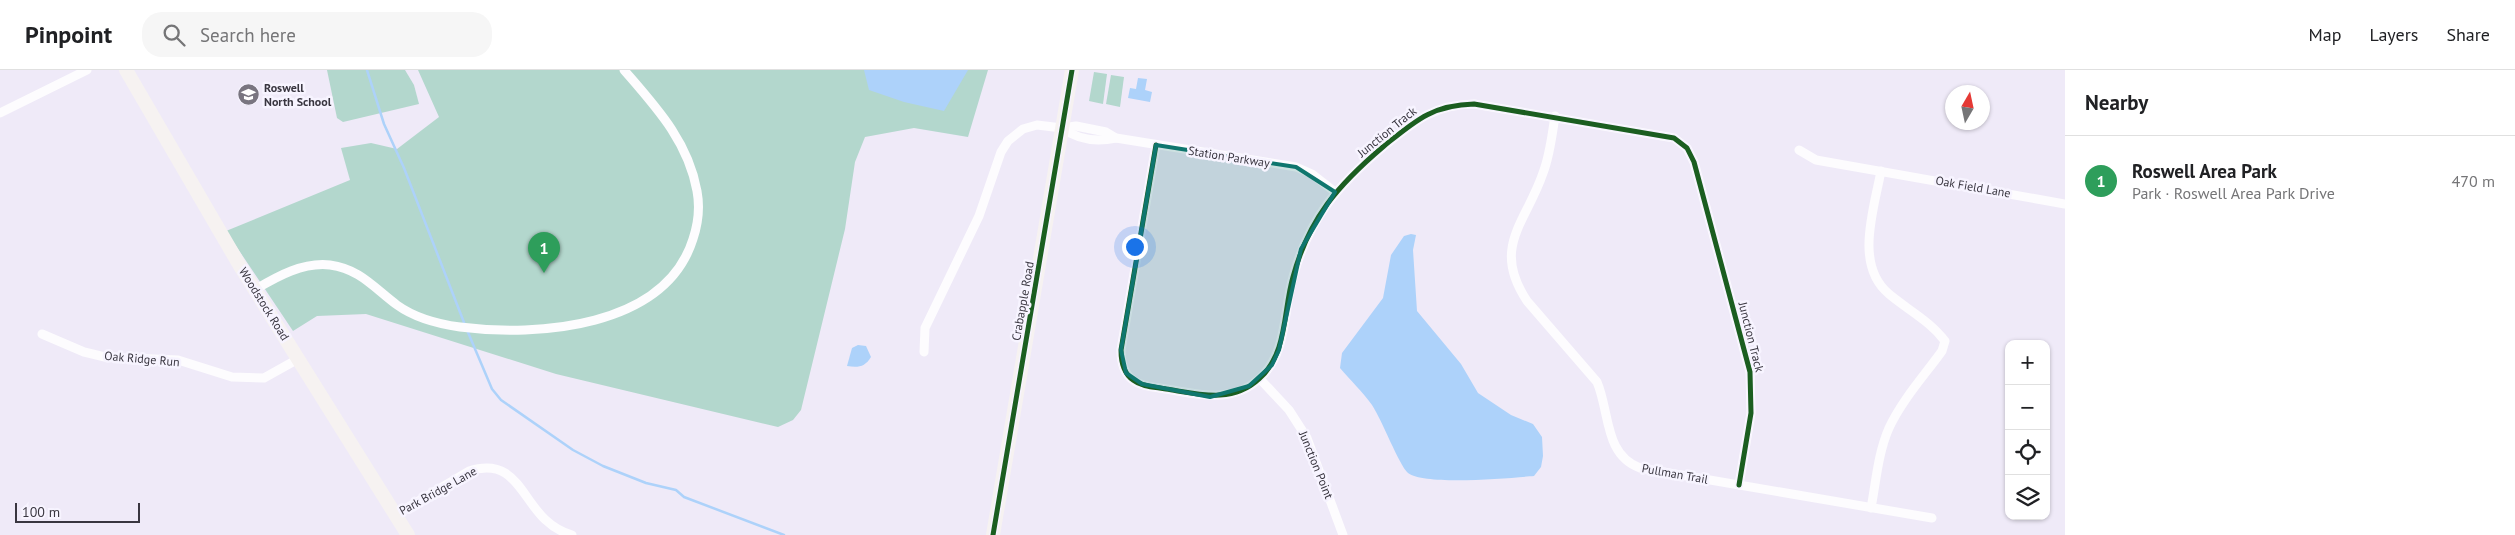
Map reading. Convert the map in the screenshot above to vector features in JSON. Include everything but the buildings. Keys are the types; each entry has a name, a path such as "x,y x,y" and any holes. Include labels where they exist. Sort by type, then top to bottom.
{"street":[{"path":"0,113 87,70"},
{"name":"Woodstock Road","path":"126,70 298,359 408,535"},
{"path":"256,289 288,272 320,265 343,268 361,275 410,313 460,327 535,330 564,327 625,310 651,294 670,279 679,268 691,246 698,206 697,191 689,162 673,129 651,98 624,70"},
{"name":"Crabapple Road","path":"993,535 1072,70"},
{"name":"Junction Track","path":"1156,145 1121,350 1121,361 1126,373 1142,384 1210,397 1236,393 1260,379 1272,365 1279,350 1292,279 1301,248 1315,220 1334,192 1355,171 1412,123 1439,108 1474,104 1666,135 1681,142 1691,155 1750,372 1751,413 1739,486"},
{"name":"Pullman Trail","path":"1555,116 1543,173 1512,240 1511,265 1518,288 1597,382 1604,399 1613,444 1624,460 1640,468 1932,518"},
{"path":"924,352 925,328 979,216 1004,146 1017,132 1030,127 1047,125 1062,128"},
{"name":"Station Parkway","path":"1062,128 1074,137 1105,141 1116,138 1296,167 1312,174 1334,192"},
{"name":"Oak Field Lane","path":"1799,150 1816,160 2065,204"},
{"path":"1871,508 1881,454 1888,430 1901,407 1942,351 1945,341 1933,327 1888,293 1873,271 1869,242 1880,171"},
{"name":"Oak Ridge Run","path":"42,334 84,352 105,357 178,360 232,377 264,378 298,359"},
{"name":"Junction Point","path":"1260,379 1288,410 1307,438 1343,535"},
{"name":"Park Bridge Lane","path":"396,515 469,471 481,467 495,468 514,478 540,516 549,525 572,535"}],"highlighted area":[{"path":"1156,145 1296,167 1335,192 1301,249 1279,350 1272,365 1249,386 1210,397 1142,384 1126,373 1121,350"}],"green space":[{"path":"327,70 405,70 414,85 419,104 343,122 337,118"},
{"path":"418,70 988,70 968,137 914,128 865,137 855,162 845,229 801,410 793,420 778,427 556,374 366,314 317,316 293,331 226,231 350,180 341,148 371,143 397,149 439,117"},
{"path":"1094,72 1107,74 1103,104 1089,101"},
{"path":"1111,75 1124,77 1120,107 1106,104"}],"water":[{"path":"864,70 968,70 944,111 904,102 869,90"},
{"path":"1138,78 1147,79 1145,90 1152,92 1150,102 1128,98 1130,88 1136,89"},
{"path":"1416,235 1413,250 1417,311 1461,364 1478,393 1511,415 1533,424 1542,437 1543,456 1541,467 1534,476 1449,480 1418,477 1408,473 1372,405 1340,368 1342,353 1383,298 1391,255 1404,236"},
{"path":"858,345 866,346 871,357 861,366 847,366 852,348"}],"waterway":[{"path":"367,70 384,124 404,168 465,325"},
{"path":"467,330 492,389 501,400 573,450 603,466 646,483 676,490 684,497 784,535"}],"cycle path":[{"path":"993,535 1072,70"},
{"path":"1156,145 1121,350 1122,363 1130,377 1140,384 1202,395 1214,395 1238,392 1249,387 1268,369 1280,344 1293,277 1300,256 1317,220 1339,189 1368,160 1405,129 1425,116 1447,107 1474,104 1674,138 1687,148 1694,162 1750,372 1751,413 1739,485"}],"place":[{"name":"Roswell North School","path":"248,95"},
{"name":"Roswell Area Park","path":"544,273"}]}
